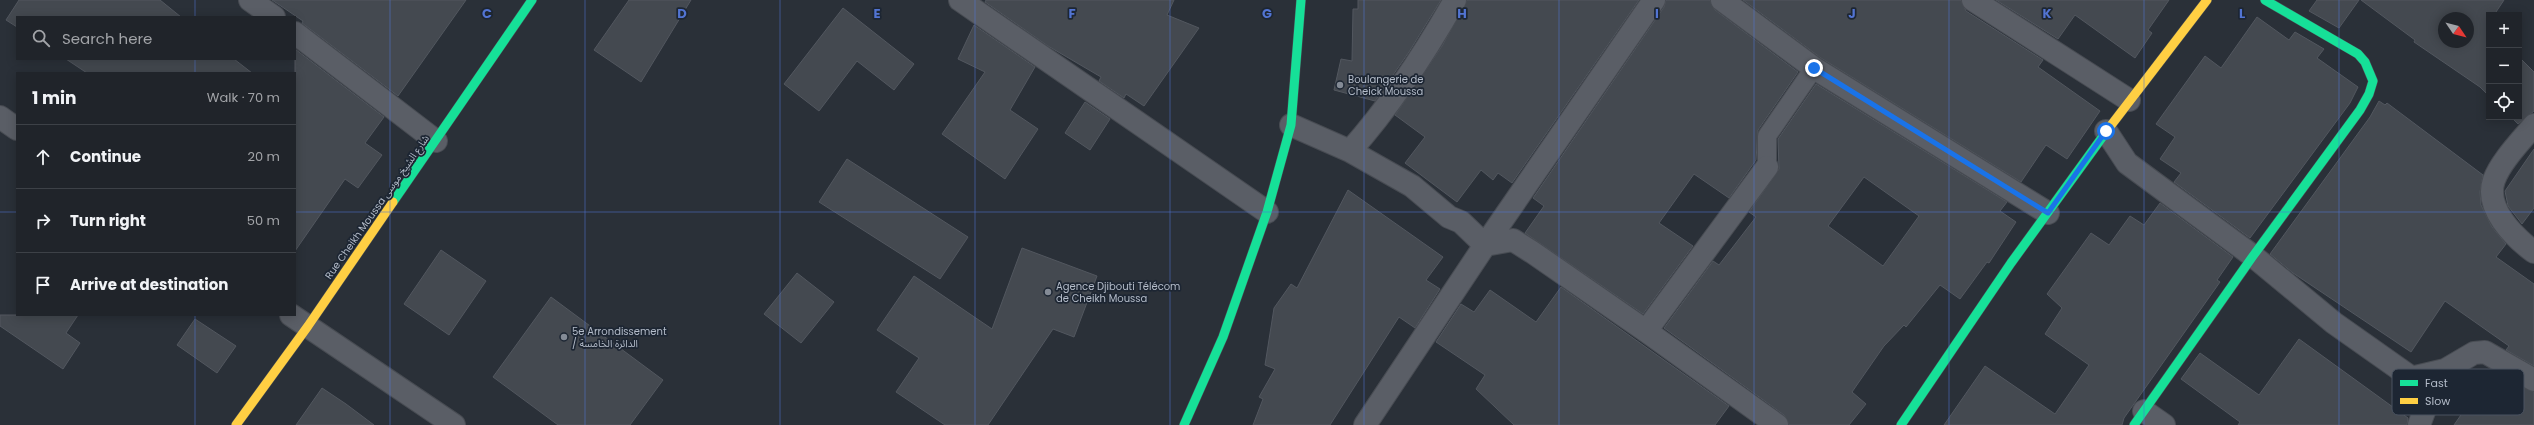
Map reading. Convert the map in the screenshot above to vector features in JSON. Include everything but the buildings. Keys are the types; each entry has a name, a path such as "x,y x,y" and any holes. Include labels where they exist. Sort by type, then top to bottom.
{"street":[{"name":"Rue Cheikh Moussa شارع الشيخ موسى","path":"236,425 300,320 436,141 532,0"},
{"path":"960,0 1267,212"},
{"path":"1184,425 1223,337 1267,212 1291,125 1301,0"},
{"path":"1350,151 1370,129 1426,50 1455,0"},
{"path":"1365,425 1485,245 1654,0"},
{"path":"1722,0 1814,68 2048,213"},
{"path":"1973,0 2129,100"},
{"path":"1901,425 1964,327 2129,100 2207,0"},
{"path":"2164,425 2139,418 2253,256 2360,110 2371,92 2374,78 2369,66 2358,54 2265,0"},
{"path":"296,34 436,141"},
{"path":"0,117 16,128"},
{"path":"1291,125 1350,151 1412,186 1449,217 1461,222 1485,245"},
{"path":"2533,129 2494,181 2492,198 2507,226 2534,252"},
{"path":"2106,131 2127,163 2253,256 2334,323 2398,369"},
{"path":"1646,331 1767,168"},
{"path":"1485,245 1513,240 1646,331 1777,425"},
{"path":"300,320 454,425"},
{"path":"2447,369 2474,354 2485,352 2515,369"},
{"path":"2524,374 2534,380"},
{"path":"2419,425 2423,415"}],"lane":[{"path":"1767,168 1767,136 1814,68"}],"traffic: fast":[{"path":"393,202 532,0"},
{"path":"1184,425 1223,337 1267,212 1291,125 1301,0"},
{"path":"2134,425 2253,256 2360,110 2369,94 2373,81 2365,62 2358,54 2265,0"},
{"path":"1901,425 2011,263 2109,128"}],"traffic: slow":[{"path":"2109,128 2207,0"},
{"path":"236,425 308,326 393,202"}],"place":[{"name":"Boulangerie de Cheick Moussa","path":"1340,85"},
{"name":"Agence Djibouti Télécom de Cheikh Moussa","path":"1048,292"},
{"name":"5e Arrondissement / الدائرة الخامسة","path":"564,337"}],"route":[{"path":"1814,68 2048,213 2106,131"}]}
